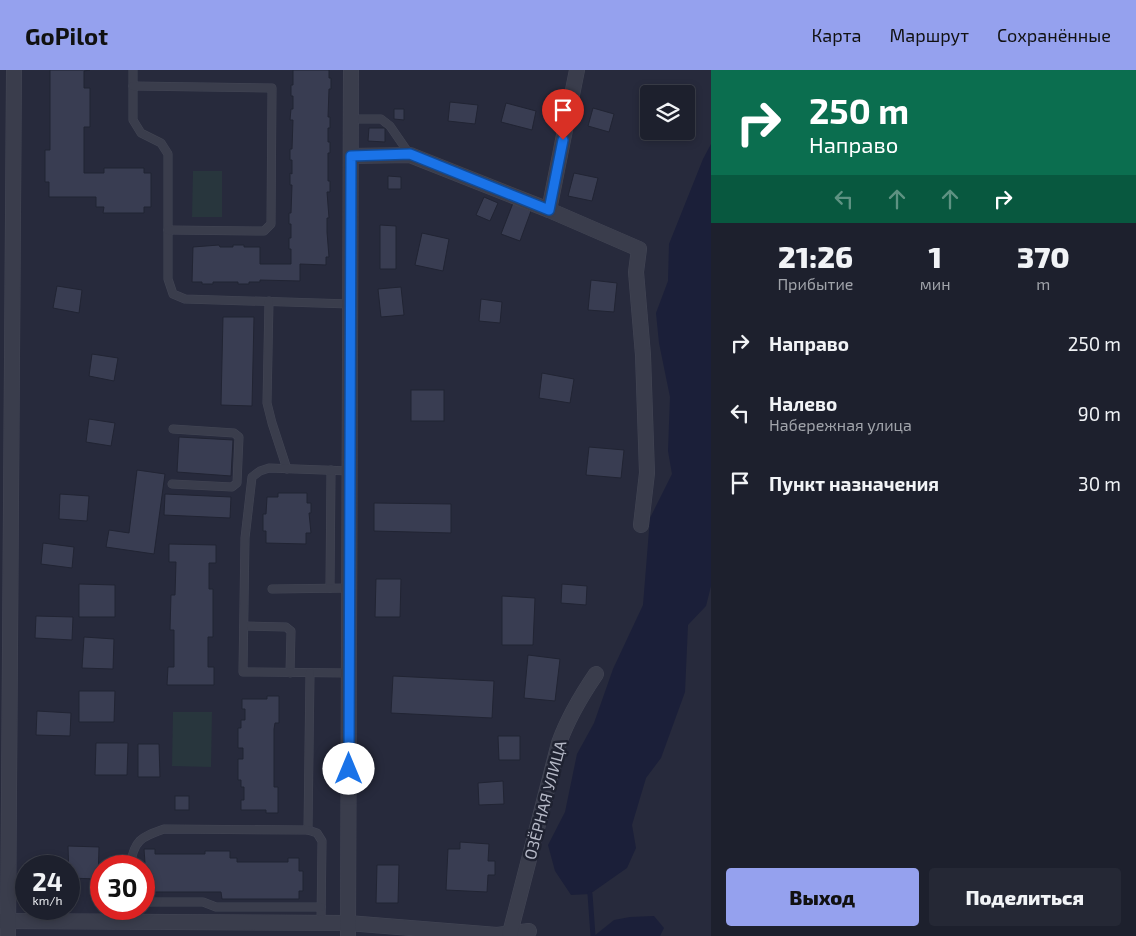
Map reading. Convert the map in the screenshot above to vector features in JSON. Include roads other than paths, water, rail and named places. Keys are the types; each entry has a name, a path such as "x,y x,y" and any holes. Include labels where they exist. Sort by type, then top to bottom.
{"street":[{"path":"14,70 5,926 90,919"},
{"path":"348,930 351,70"},
{"path":"549,210 577,70"},
{"path":"351,156 410,154 549,210 639,250 636,272 643,355 647,473 641,525"},
{"name":"ОЗЁРНАЯ УЛИЦА","path":"510,933 559,743 573,710 596,674"},
{"path":"155,916 321,923 348,930 497,934 529,931"}],"lane":[{"path":"134,70 133,120 140,133 161,143 168,154 168,279 173,294 185,299 350,304"},
{"path":"133,86 272,88 270,224 264,231 168,230"},
{"path":"351,119 381,119 390,126 410,154"},
{"path":"268,302 267,403 287,469"},
{"path":"172,484 232,487 237,483 239,437 234,433 174,429"},
{"path":"349,673 243,672 245,538 252,477 268,468 350,472"},
{"path":"330,470 330,588"},
{"path":"237,472 252,477"},
{"path":"272,589 349,588"},
{"path":"244,626 286,627 290,631 290,673"},
{"path":"308,830 310,673"},
{"path":"133,855 136,845 145,836 164,829 308,830 317,833 322,841 321,923"},
{"path":"155,902 203,902 216,907 321,907"}],"water":[{"path":"711,144 711,586 706,606 688,625 685,692 661,758 646,778 632,825 636,848 627,868 590,894 571,895 555,871 548,845 565,812 577,754 594,723 613,669 643,605 650,518 672,474 668,451 670,397 659,343 656,313 668,281 669,244 703,159"},
{"path":"654,916 664,928 660,936 594,936 614,920"}],"waterway":[{"path":"590,894 593,936"}]}
